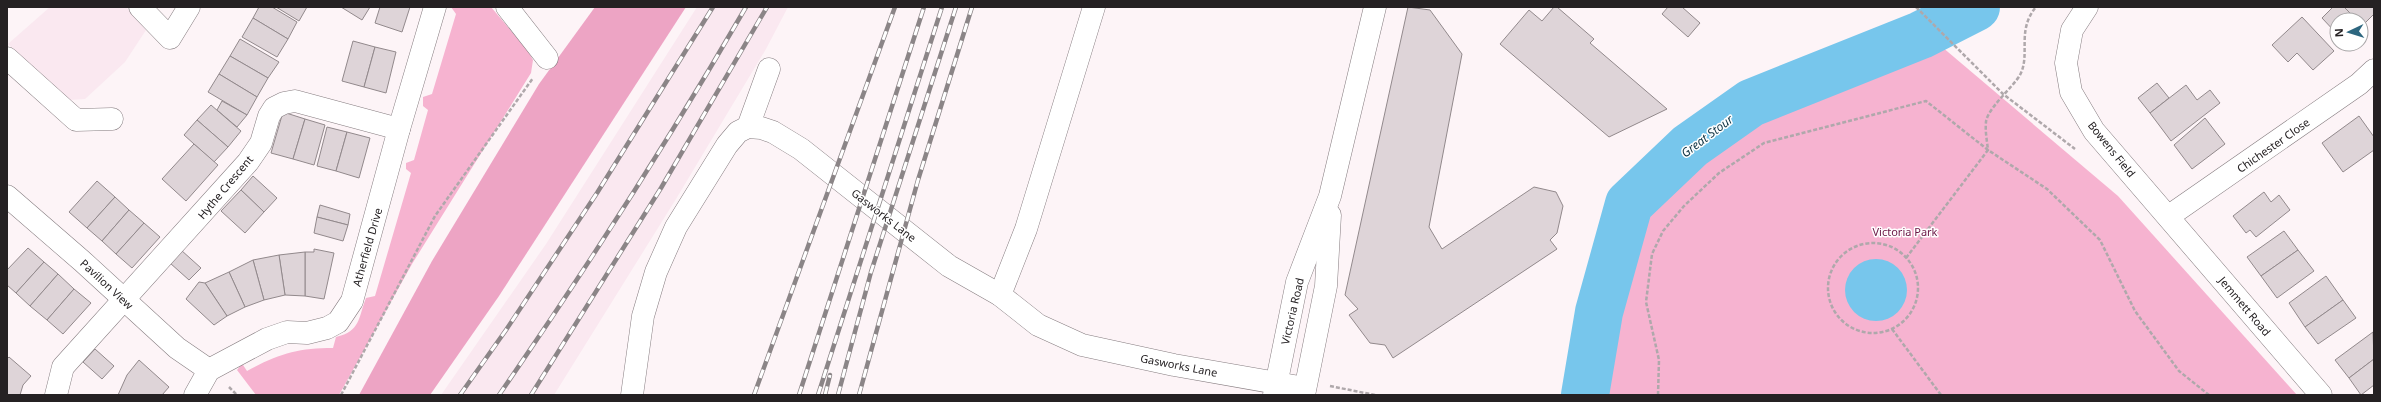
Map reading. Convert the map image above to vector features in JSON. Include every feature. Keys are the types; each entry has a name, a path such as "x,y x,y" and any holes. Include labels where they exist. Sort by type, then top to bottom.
{"street":[{"path":"140,7 170,38 189,7"},
{"name":"Atherfield Drive","path":"209,370 267,339 287,332 314,331 327,328 338,322 352,301 399,129 435,7"},
{"path":"507,7 547,58"},
{"path":"1000,295 1026,229 1094,7"},
{"name":"Victoria Road","path":"1276,389 1297,282 1330,196 1375,7"},
{"name":"Bowens Field","path":"2087,7 2072,30 2066,63 2071,92 2094,131 2169,216"},
{"path":"7,58 76,120 112,119"},
{"path":"632,395 643,316 656,272 676,227 727,145 738,132 748,127 769,69"},
{"name":"Chichester Close","path":"2169,216 2359,84 2374,70"},
{"name":"Hythe Crescent","path":"124,300 248,162 261,143 269,116 274,108 295,101 399,129"},
{"name":"Gasworks Lane","path":"748,127 761,128 772,132 801,149 948,266 1000,295 1038,325 1082,345 1276,389 1305,391"},
{"name":"Pavilion View","path":"7,196 177,348 209,370"},
{"name":"Victoria Road","path":"1305,391 1326,286 1330,196"},
{"name":"Jemmett Road","path":"2169,216 2321,395"},
{"path":"56,395 63,367 124,300"},
{"path":"195,395 209,370"}],"path":[{"path":"1916,7 2003,94 2078,152"},
{"path":"1906,258 1988,150 1986,121 2003,94 2020,74 2024,59 2024,35 2030,14 2036,7"},
{"path":"341,395 435,216 547,58"},
{"path":"1658,395 1658,360 1646,302 1652,254 1663,231 1684,206 1719,172 1764,143 1926,101 1988,150 2047,189 2100,240 2135,311 2179,371 2209,395"},
{"path":"1874,243 1887,245 1900,252 1906,258 1917,278 1918,293 1913,308 1904,320 1892,329 1876,333 1862,332 1849,326 1838,316 1831,304 1828,289 1830,275 1836,262 1846,252 1859,245 1874,243"},
{"path":"1892,329 1941,395"},
{"path":"1305,391 1334,386 1375,395"}],"shaded area":[{"path":"50,7 126,7 146,30 125,62 85,99 69,100 8,44"},
{"path":"595,7 686,7 499,296 430,395 359,395 432,261 539,84"},
{"path":"697,7 788,7 766,49 676,199 554,395 441,395 546,244"}],"green space":[{"path":"451,7 491,7 528,51 533,60 531,73 412,264 339,395 256,395 237,370 241,365 243,365 247,371 269,360 288,353 309,349 333,348 336,337 350,331 357,323 366,298 375,296 411,173 406,169 406,163 414,160 428,110 423,106 423,97 432,94 456,14"},
{"name":"Victoria Park","path":"1935,41 2118,196 2297,395 1599,395 1627,253 1639,215 1654,193 1700,156 1759,114"}],"water":[{"path":"1876,259 1888,262 1898,268 1904,278 1907,290 1904,302 1898,312 1888,318 1876,321 1864,318 1854,312 1848,302 1845,290 1848,278 1854,268 1864,262"}],"building":[{"path":"259,7 272,7 297,22 288,39 253,18"},
{"path":"276,7 307,7 299,21"},
{"path":"341,7 370,7 362,20"},
{"path":"380,7 410,7 402,32 375,23"},
{"path":"1408,7 1430,10 1462,54 1429,227 1442,249 1534,187 1556,192 1563,206 1557,233 1550,240 1557,249 1393,358 1385,345 1370,343 1349,315 1358,309 1345,295"},
{"path":"1554,7 1557,7 1594,39 1590,43 1667,109 1609,137 1500,44 1529,10 1542,21"},
{"path":"1668,7 1682,7 1700,23 1688,37 1662,14"},
{"path":"2333,7 2344,7 2349,12 2329,12 2329,25 2322,18"},
{"path":"2344,7 2374,7 2374,14 2369,19 2369,12 2349,12"},
{"path":"2302,17 2329,46 2329,52 2333,52 2313,70 2297,53 2288,62 2272,45"},
{"path":"253,18 288,39 277,57 242,37"},
{"path":"240,39 279,62 268,78 230,56"},
{"path":"353,41 375,47 364,87 342,81"},
{"path":"375,47 396,52 386,93 364,87"},
{"path":"230,56 268,78 257,97 219,74"},
{"path":"219,74 257,97 247,115 208,92"},
{"path":"2157,83 2169,98 2150,113 2138,98"},
{"path":"2186,85 2197,100 2210,90 2220,103 2171,141 2150,113"},
{"path":"222,101 247,115 237,127 217,110"},
{"path":"211,105 241,131 228,147 197,120"},
{"path":"283,112 305,119 293,159 271,153"},
{"path":"2359,116 2374,137 2374,150 2343,172 2322,143"},
{"path":"2205,118 2225,144 2192,169 2174,145"},
{"path":"305,119 325,125 314,165 293,159"},
{"path":"197,120 228,147 214,162 184,135"},
{"path":"327,127 347,132 336,171 317,166"},
{"path":"347,132 370,138 359,178 336,171"},
{"path":"194,144 218,165 186,201 162,179"},
{"path":"253,176 277,198 264,212 241,190"},
{"path":"97,181 115,197 87,228 69,212"},
{"path":"241,190 264,212 245,233 221,211"},
{"path":"2264,192 2271,202 2279,195 2290,210 2256,237 2250,230 2246,233 2233,216"},
{"path":"115,197 129,210 102,241 87,228"},
{"path":"320,205 350,214 348,225 317,217"},
{"path":"129,210 144,223 116,254 102,241"},
{"path":"317,217 348,225 343,241 314,233"},
{"path":"144,223 160,237 132,268 116,254"},
{"path":"2284,231 2298,250 2261,276 2247,257"},
{"path":"28,248 44,262 16,293 7,285 7,270"},
{"path":"314,249 334,253 324,299 305,296 305,252 314,252"},
{"path":"181,250 201,268 189,280 170,263"},
{"path":"2298,250 2314,271 2277,298 2261,276"},
{"path":"305,252 305,296 285,295 279,255"},
{"path":"279,255 285,295 264,300 253,260"},
{"path":"253,260 264,300 245,307 229,272"},
{"path":"44,262 58,274 30,306 16,293"},
{"path":"229,272 245,307 227,316 205,283"},
{"path":"58,274 74,289 47,320 30,306"},
{"path":"2326,276 2343,300 2305,327 2289,303"},
{"path":"199,282 205,283 227,316 214,325 186,299"},
{"path":"74,289 91,303 63,334 47,320"},
{"path":"2343,300 2356,318 2318,344 2305,327"},
{"path":"2373,332 2374,359 2349,378 2335,360"},
{"path":"95,349 114,366 102,379 83,362"},
{"path":"9,357 31,376 23,385 20,395 7,395 7,359"},
{"path":"2374,359 2374,385 2361,395 2349,378"},
{"path":"139,360 169,387 162,395 118,395 127,375"}],"waterway":[{"name":"Great Stour","path":"1585,395 1599,312 1629,204 1690,146 1751,103 1921,35 1976,7"}],"railway":[{"path":"460,395 506,330 597,193 713,7"},
{"path":"499,395 626,204 717,57 746,7"},
{"path":"531,395 661,188 767,7"},
{"path":"754,395 895,7"},
{"path":"799,395 924,7"},
{"path":"818,395 942,7"},
{"path":"838,395 871,272 956,7"},
{"path":"859,395 918,180 972,7"},
{"path":"825,395 830,375"}]}
